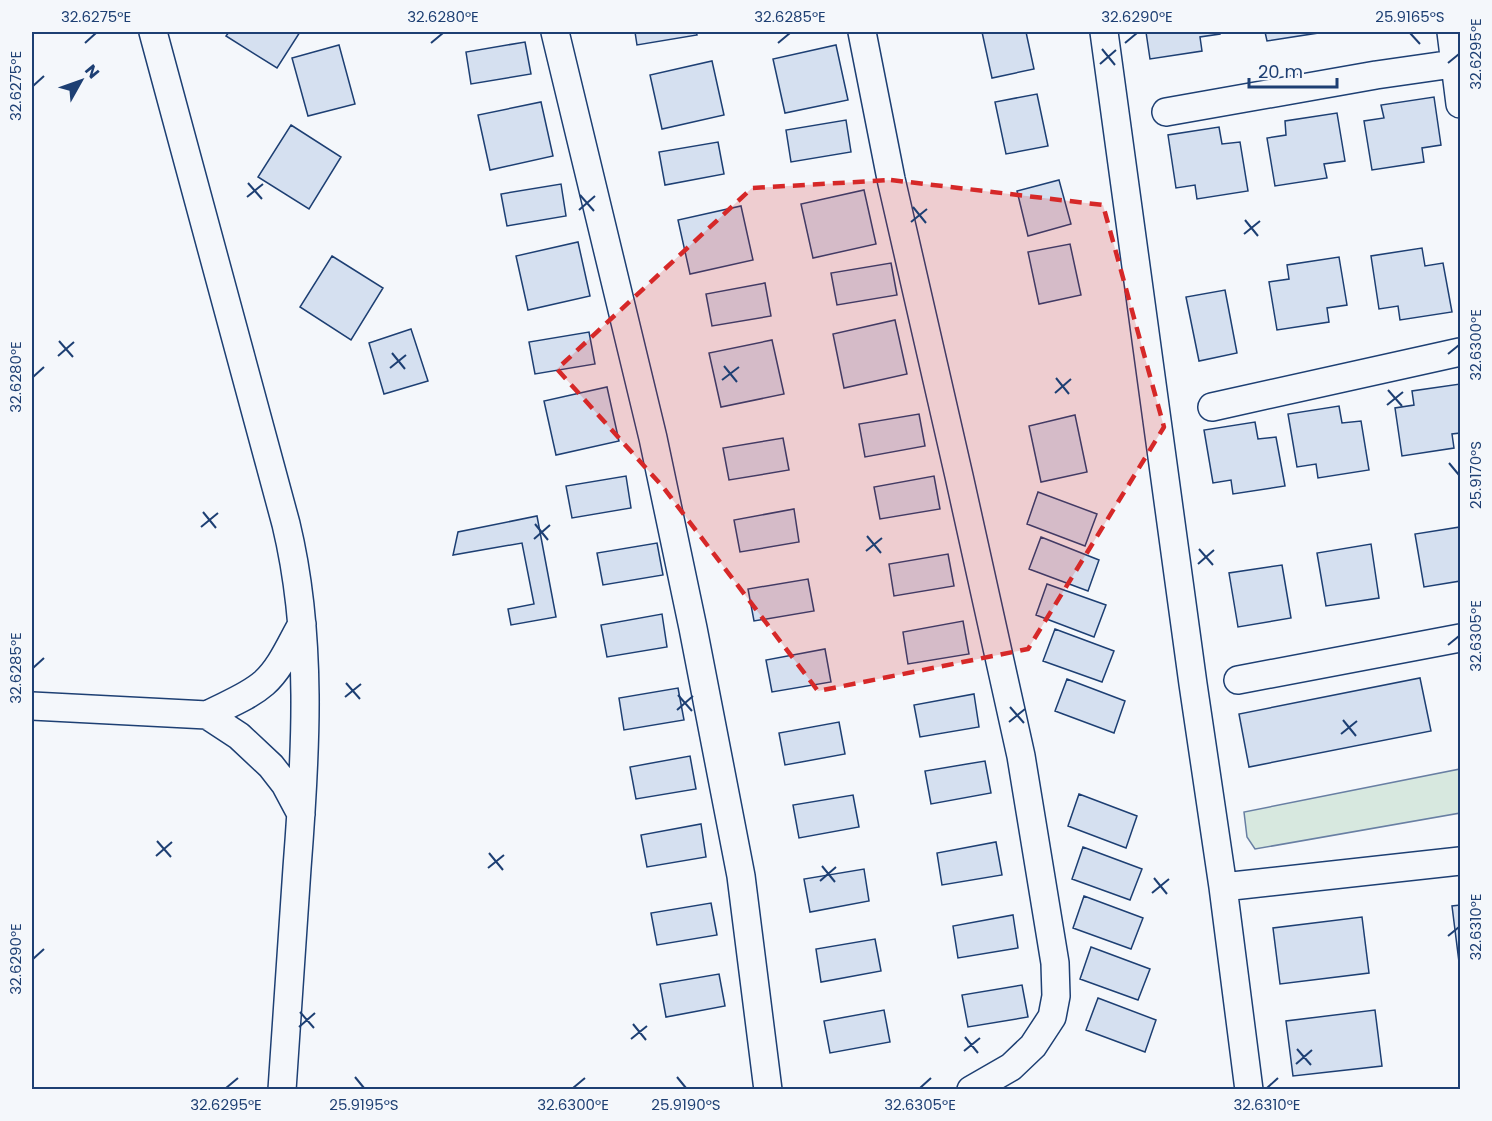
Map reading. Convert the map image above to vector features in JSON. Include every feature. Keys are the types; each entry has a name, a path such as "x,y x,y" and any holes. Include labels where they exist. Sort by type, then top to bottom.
{"street":[{"path":"153,32 286,524 297,573 302,624 305,748 282,1089"},
{"path":"555,32 653,438 693,628 741,876 768,1089"},
{"path":"862,32 891,179 1021,756 1055,963 1056,996 1052,1017 1033,1046 1011,1067 971,1089"},
{"path":"1104,32 1249,1089"},
{"path":"1451,32 1458,63 1461,104"},
{"path":"1166,112 1458,63"},
{"path":"1212,407 1461,352"},
{"path":"207,715 266,682 302,624"},
{"path":"1238,681 1461,638"},
{"path":"32,706 207,715 239,736 271,766 285,784 301,816"},
{"path":"1223,887 1461,861"}],"highlighted area":[{"path":"891,180 1103,205 1164,427 1028,649 818,691 663,487 557,369 752,188"}],"shaded area":[{"path":"1460,769 1460,813 1255,849 1247,837 1244,812"}],"building":[{"path":"229,32 300,32 277,68 226,36"},
{"path":"635,32 696,32 697,35 637,45"},
{"path":"982,32 1026,32 1034,69 992,78"},
{"path":"1146,32 1220,32 1220,34 1200,37 1202,51 1150,59"},
{"path":"1265,32 1318,32 1318,33 1267,41"},
{"path":"525,42 531,74 471,84 466,52"},
{"path":"339,45 355,104 308,116 292,58"},
{"path":"836,45 848,100 785,113 773,59"},
{"path":"712,61 724,115 662,129 650,75"},
{"path":"1037,94 1048,146 1006,154 995,102"},
{"path":"1434,97 1441,145 1422,148 1424,162 1372,170 1364,121 1384,118 1381,105"},
{"path":"541,102 553,156 490,170 478,115"},
{"path":"1337,113 1345,161 1324,164 1327,178 1275,186 1267,138 1286,135 1285,121"},
{"path":"846,120 851,152 791,162 786,130"},
{"path":"291,125 341,157 309,209 258,177"},
{"path":"1219,127 1222,144 1240,142 1248,191 1197,199 1195,185 1176,188 1168,135"},
{"path":"718,142 724,174 665,185 659,152"},
{"path":"1059,180 1071,224 1028,236 1017,191"},
{"path":"561,184 566,216 507,226 501,194"},
{"path":"864,190 876,244 813,258 801,204"},
{"path":"741,206 753,260 690,274 678,220"},
{"path":"578,242 590,296 528,310 516,256"},
{"path":"1070,244 1081,295 1039,304 1028,252"},
{"path":"1422,248 1425,266 1443,263 1452,312 1400,320 1398,306 1379,309 1371,256"},
{"path":"332,256 383,288 351,340 300,307"},
{"path":"1339,257 1347,305 1327,308 1329,322 1277,330 1269,282 1289,279 1287,265"},
{"path":"891,263 897,295 837,305 831,273"},
{"path":"765,283 771,316 712,326 706,294"},
{"path":"1225,290 1237,353 1199,361 1186,297"},
{"path":"895,320 907,374 844,388 833,334"},
{"path":"411,329 428,381 384,394 369,343"},
{"path":"589,332 595,364 535,374 529,342"},
{"path":"772,340 784,394 721,407 709,353"},
{"path":"1460,384 1460,433 1452,434 1454,448 1402,456 1395,408 1414,405 1412,391"},
{"path":"607,387 619,441 556,455 544,401"},
{"path":"1339,406 1342,423 1361,421 1369,470 1318,478 1316,464 1297,467 1288,414"},
{"path":"919,414 925,446 865,457 859,424"},
{"path":"1075,415 1087,472 1041,482 1029,426"},
{"path":"1255,422 1258,439 1276,437 1285,486 1233,494 1231,480 1213,483 1204,430"},
{"path":"783,438 789,470 729,480 723,448"},
{"path":"626,476 631,508 572,518 566,486"},
{"path":"934,476 940,509 880,519 874,487"},
{"path":"1038,492 1097,514 1085,546 1027,524"},
{"path":"794,509 799,542 740,552 734,520"},
{"path":"537,516 556,617 511,625 508,609 534,604 522,543 453,555 458,532"},
{"path":"1460,527 1460,581 1424,587 1415,534"},
{"path":"1041,537 1099,560 1088,591 1029,569"},
{"path":"657,543 663,575 603,585 597,553"},
{"path":"1371,544 1379,598 1326,606 1317,553"},
{"path":"948,554 954,586 894,596 889,564"},
{"path":"1282,565 1291,618 1238,627 1229,573"},
{"path":"808,579 814,611 754,621 748,589"},
{"path":"1047,584 1106,605 1094,637 1036,615"},
{"path":"662,614 667,647 607,657 601,625"},
{"path":"963,621 969,654 908,664 903,632"},
{"path":"1055,629 1114,651 1102,682 1043,661"},
{"path":"825,649 831,682 772,692 766,660"},
{"path":"1420,678 1431,731 1249,767 1239,714"},
{"path":"1067,679 1125,701 1114,733 1055,711"},
{"path":"678,688 684,720 624,730 619,698"},
{"path":"974,694 979,727 920,737 914,705"},
{"path":"839,722 845,754 785,765 779,733"},
{"path":"690,756 696,789 636,799 630,767"},
{"path":"985,761 991,793 931,804 925,771"},
{"path":"1079,794 1137,816 1126,848 1068,826"},
{"path":"853,795 859,827 799,838 793,805"},
{"path":"701,824 706,857 647,867 641,835"},
{"path":"996,842 1002,875 942,885 937,853"},
{"path":"1083,847 1142,869 1130,900 1072,879"},
{"path":"864,869 869,901 810,912 804,879"},
{"path":"1084,896 1143,918 1131,949 1073,928"},
{"path":"711,903 717,935 657,945 651,913"},
{"path":"1460,905 1460,962 1459,962 1452,906"},
{"path":"1013,915 1018,948 958,958 953,926"},
{"path":"1362,917 1369,973 1280,984 1273,928"},
{"path":"875,939 881,971 821,982 816,949"},
{"path":"1091,947 1150,969 1138,1000 1080,979"},
{"path":"719,974 725,1006 666,1017 660,984"},
{"path":"1022,985 1028,1017 968,1027 962,995"},
{"path":"1098,998 1156,1020 1145,1052 1086,1030"},
{"path":"884,1010 890,1042 830,1053 824,1021"},
{"path":"1375,1010 1382,1066 1293,1076 1286,1021"}]}
